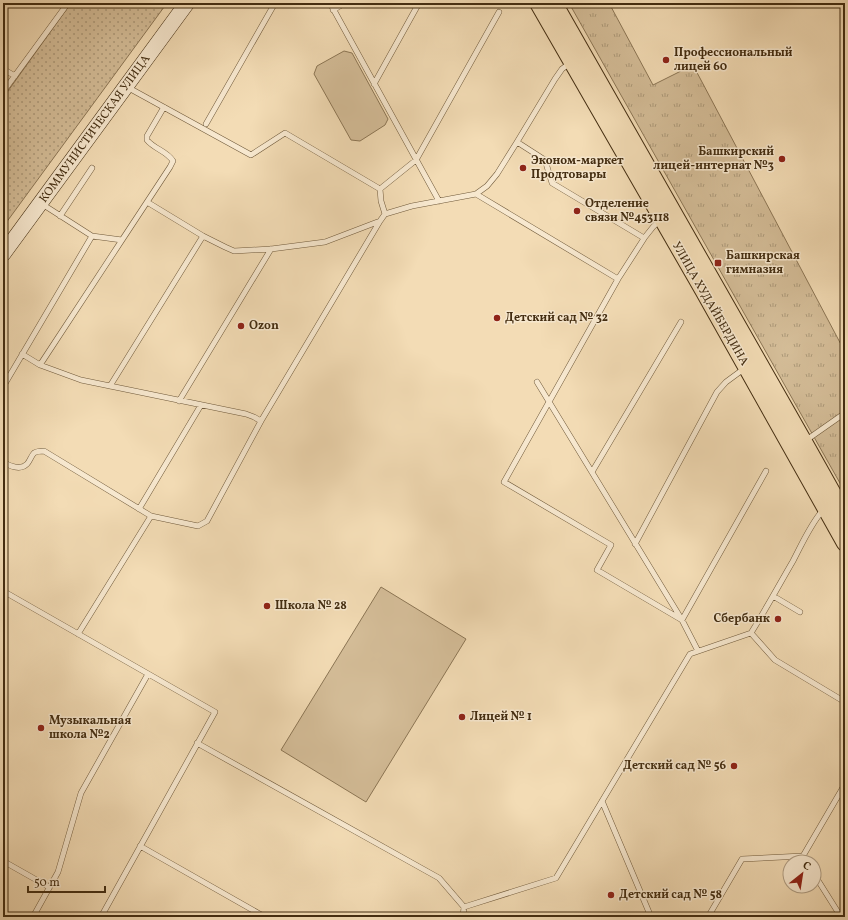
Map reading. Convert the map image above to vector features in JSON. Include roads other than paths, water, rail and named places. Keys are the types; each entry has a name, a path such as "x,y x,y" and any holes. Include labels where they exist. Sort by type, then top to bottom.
{"main road":[{"name":"КОММУНИСТИЧЕСКАЯ УЛИЦА","path":"3,254 187,3"},
{"name":"УЛИЦА ХУДАЙБЕРДИНА","path":"538,3 578,58"},
{"name":"УЛИЦА ХУДАЙБЕРДИНА","path":"554,3 578,58 831,504 845,543"},
{"name":"УЛИЦА ХУДАЙБЕРДИНА","path":"831,504 845,516"}],"lane":[{"path":"3,92 68,3"},
{"path":"206,124 275,3"},
{"path":"330,3 439,201"},
{"path":"333,10 345,3"},
{"path":"374,84 419,3"},
{"path":"380,188 416,160 498,12"},
{"path":"3,462 10,466 19,468 26,465 34,453 44,451 151,516 198,526 207,521 261,421 385,214 412,206 476,194 487,186 497,174 562,69 578,58"},
{"path":"3,69 15,76"},
{"path":"126,86 251,155 285,133 380,188"},
{"path":"40,365 173,161 167,154 147,140 147,136 164,107"},
{"path":"517,142 545,160 552,183 644,238"},
{"path":"60,216 92,168"},
{"path":"380,188 381,201 385,214"},
{"path":"476,194 618,279"},
{"path":"147,202 204,236 234,251 271,249 325,242 380,221"},
{"path":"40,203 92,236 122,240"},
{"path":"667,215 653,227 644,238 618,279 504,482 611,546 597,570 682,620"},
{"path":"3,387 92,236"},
{"path":"110,386 204,236"},
{"path":"179,401 271,249"},
{"path":"592,472 681,322"},
{"path":"22,354 40,365 81,380 246,414 261,421"},
{"path":"635,544 717,392 726,382 752,363"},
{"path":"537,382 682,620 698,651"},
{"path":"139,509 201,405"},
{"path":"798,445 845,413"},
{"path":"682,620 766,471"},
{"path":"464,907 556,878 690,654 751,633 818,516 831,504"},
{"path":"78,634 151,516"},
{"path":"3,591 215,712 101,917"},
{"path":"773,596 800,612"},
{"path":"751,633 774,660 845,702"},
{"path":"33,917 58,872 81,793 148,674"},
{"path":"197,743 439,878 464,907 463,917"},
{"path":"804,854 845,784"},
{"path":"602,801 651,917"},
{"path":"140,846 265,917"},
{"path":"708,917 742,859 782,857"},
{"path":"3,861 49,887"},
{"path":"822,887 841,917"}],"place":[{"name":"Профессиональный лицей 60","path":"666,60"},
{"name":"Башкирский лицей-интернат №3","path":"782,159"},
{"name":"Эконом-маркет Продтовары","path":"523,168"},
{"name":"Отделение связи №453118","path":"577,211"},
{"name":"Башкирская гимназия","path":"718,263"},
{"name":"Детский сад № 32","path":"497,318"},
{"name":"Ozon","path":"241,326"},
{"name":"Школа № 28","path":"267,606"},
{"name":"Сбербанк","path":"778,619"},
{"name":"Лицей № 1","path":"462,717"},
{"name":"Музыкальная школа №2","path":"41,728"},
{"name":"Детский сад № 56","path":"734,766"},
{"name":"Детский сад № 58","path":"611,895"}]}
